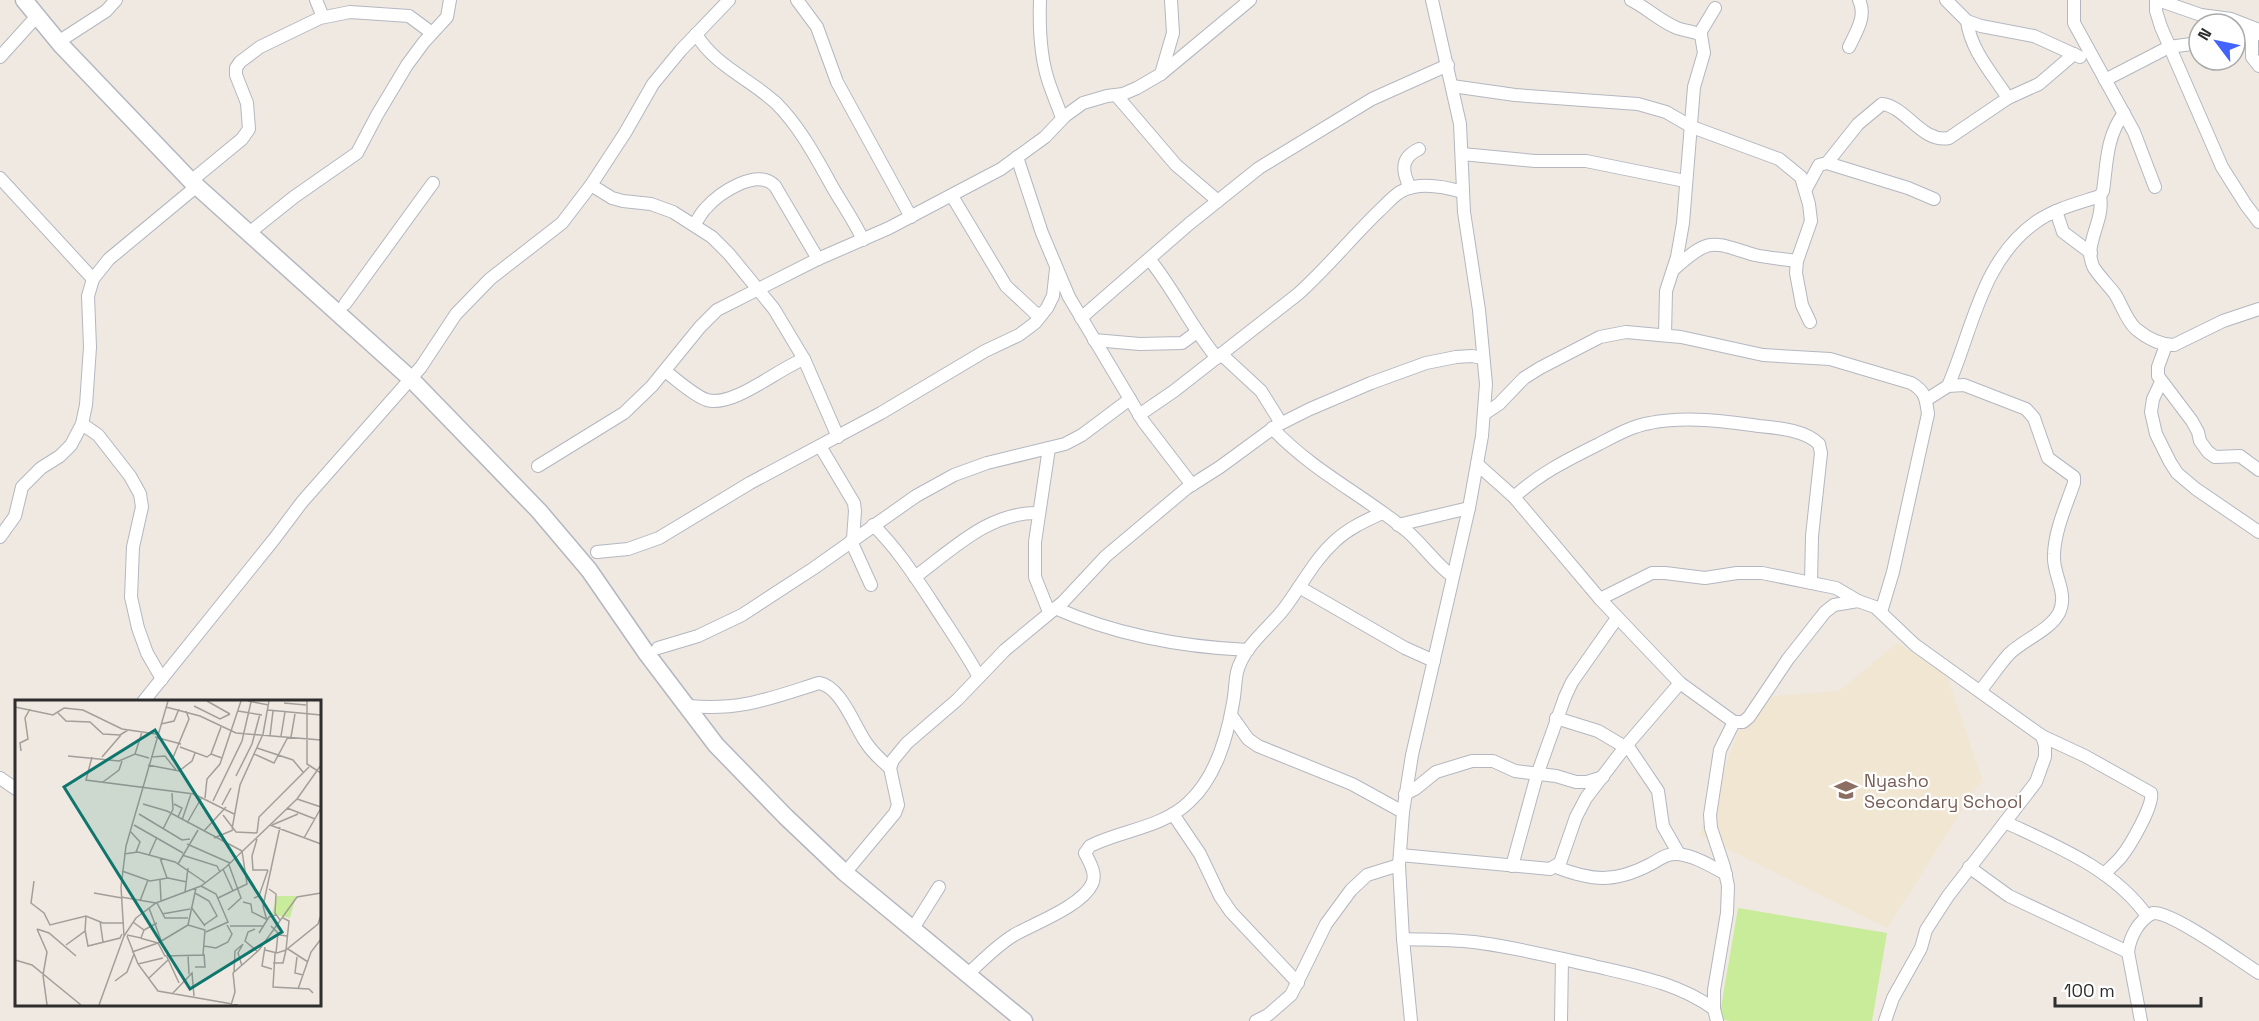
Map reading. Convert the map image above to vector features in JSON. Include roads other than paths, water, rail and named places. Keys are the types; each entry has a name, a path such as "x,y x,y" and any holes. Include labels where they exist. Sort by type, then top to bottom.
{"main road":[{"path":"24,0 58,42 194,183 411,379 525,496 589,570 647,654 716,745 786,817 845,873 1024,1021"}],"street":[{"path":"58,42 106,11 116,0"},
{"path":"316,0 323,17"},
{"path":"249,233 294,197 357,153 402,73 417,51 447,17 450,0"},
{"path":"145,700 270,546 305,498 422,367 443,331 473,295 515,258 562,223 591,185 653,84 729,0"},
{"path":"797,0 817,27 837,82 911,217"},
{"path":"1040,0 1040,36 1043,56 1049,82 1062,118"},
{"path":"1161,74 1173,33 1171,0"},
{"path":"538,466 624,413 643,396 717,310 818,259 911,217 1001,169 1044,137 1062,118 1083,103 1137,88 1161,74 1250,0"},
{"path":"1410,1021 1403,939 1400,860 1405,794 1469,508 1484,414 1486,384 1479,310 1464,212 1460,124 1432,0"},
{"path":"1631,0 1642,5 1656,17 1680,29 1701,35"},
{"path":"1849,47 1863,11 1859,0"},
{"path":"1946,0 1967,21 1981,26 2034,36 2095,63"},
{"path":"2074,0 2073,23 2134,132 2155,187"},
{"path":"2257,217 2222,167 2169,47 2156,11 2157,0 2201,15 2231,19 2256,33 2252,57 2259,66"},
{"path":"1665,335 1666,291 1681,240 1694,87 1704,53 1700,33 1715,8"},
{"path":"0,537 15,516 22,487 41,468 60,456 71,445 82,424 86,405 90,347 88,296 93,279 109,259 242,140 249,129 247,103 236,75 236,68 240,62 260,47 323,17 350,12 409,16 432,33"},
{"path":"0,57 37,16"},
{"path":"1967,21 1969,35 1976,51 2008,98"},
{"path":"696,34 704,47 723,65 762,91 795,124 863,240"},
{"path":"2105,80 2169,47 2187,45"},
{"path":"1827,163 1858,124 1881,104 1893,106 1932,136 1942,139 1949,138 2008,98 2039,84 2074,54"},
{"path":"1081,318 1189,224 1259,168 1372,99 1448,65"},
{"path":"1452,86 1515,95 1638,104 1666,112 1692,127 1779,159 1801,177 1806,189 1811,221 1797,261 1798,290 1810,322"},
{"path":"1116,95 1176,165 1218,201"},
{"path":"2124,113 2116,123 2109,143 2103,191 2100,196 2101,212 2091,253 2093,266 2114,293 2130,323 2152,339 2166,345 2174,345 2223,321 2259,309"},
{"path":"1410,188 1405,174 1405,161 1410,153 1419,149"},
{"path":"1462,154 1535,161 1586,161 1685,181"},
{"path":"1017,157 1056,269 1081,318 1139,415 1192,485"},
{"path":"1806,189 1822,162 1908,188 1934,200"},
{"path":"0,178 93,279"},
{"path":"694,225 705,209 721,195 745,182 759,178 767,179 775,186 818,259"},
{"path":"345,304 433,183"},
{"path":"591,185 612,198 661,207 712,237 729,254 756,290 774,309 804,358 838,437"},
{"path":"1139,415 1304,289 1394,196 1404,189 1435,187 1463,192"},
{"path":"952,196 1006,286 1035,312 1042,314"},
{"path":"1948,386 1974,310 1992,271 2003,254 2018,236 2037,221 2056,211 2100,196"},
{"path":"2056,211 2063,232 2091,253"},
{"path":"1672,270 1694,252 1712,244 1722,244 1763,257 1797,261"},
{"path":"1150,260 1168,282 1197,332 1219,356 1261,391 1277,426 1321,472 1398,525 1438,566 1452,576"},
{"path":"597,552 628,549 659,538 750,483 838,437 985,351 1019,336 1042,314 1053,296 1056,269"},
{"path":"1094,340 1140,344 1182,344 1197,332"},
{"path":"1484,414 1499,404 1524,378 1600,337 1626,332 1681,337 1763,355 1830,359 1911,383 1923,390 1928,414 1909,505 1881,612"},
{"path":"2166,345 2158,367 2158,376 2192,421 2200,441 2208,452 2215,457 2240,456 2259,470"},
{"path":"845,873 895,813 898,805 890,768 893,760 907,743 957,700 1005,650 1052,610 1119,544 1192,485 1277,426 1371,383 1426,363 1456,357 1482,358"},
{"path":"665,371 706,400 716,401 742,392 804,358"},
{"path":"2161,382 2153,399 2151,412 2156,434 2170,462 2177,472 2196,489 2259,532"},
{"path":"1926,400 1948,386 1964,385 2026,409 2034,418 2048,458 2074,477 2055,541 2055,571 2063,590 2060,611 2055,619 2008,655 1980,691"},
{"path":"658,648 698,636 742,615 814,568 916,496 954,475 987,463 1065,444 1082,435 1130,399"},
{"path":"1514,497 1532,480 1562,462 1633,427 1648,423 1704,420 1769,427 1806,435 1819,444 1821,453 1811,553 1811,583"},
{"path":"82,424 98,435 130,476 140,494 142,507 133,547 131,597 147,653 162,680"},
{"path":"820,446 854,503 886,537 915,577 979,677"},
{"path":"1049,448 1038,513 1035,577 1052,610 1125,633 1192,647 1248,650"},
{"path":"1477,464 1514,497 1600,599 1680,683 1734,722 1743,722 1749,717 1788,659 1825,612 1834,605 1858,601"},
{"path":"854,503 852,540 871,585"},
{"path":"1398,525 1469,508"},
{"path":"915,577 972,534 992,522 1021,513 1038,513"},
{"path":"967,975 994,948 1016,934 1053,916 1087,891 1094,878 1085,854 1090,846 1124,835 1173,814 1190,802 1219,758 1231,715 1238,670 1256,637 1283,610 1320,555 1357,525 1382,513"},
{"path":"1600,599 1652,573 1705,578 1737,573 1762,573 1836,588 1858,601 1875,607 1915,645 2042,736 2151,793 2151,804 2131,844 2120,859 2104,874"},
{"path":"1299,587 1405,648 1434,661"},
{"path":"1512,866 1537,775 1556,718 1572,682 1617,618"},
{"path":"688,706 716,709 756,703 819,682 825,684 840,700 866,744 890,768"},
{"path":"1256,1021 1268,1015 1291,996 1326,924 1351,890 1366,875 1400,860 1442,858 1550,870 1556,867 1560,863 1576,818 1586,798 1626,746 1680,683"},
{"path":"1231,715 1248,739 1258,746 1344,780 1403,812"},
{"path":"1556,718 1598,731 1626,746 1658,791 1663,826 1679,854"},
{"path":"1716,1015 1716,973 1727,913 1728,886 1711,828 1710,815 1720,750 1734,722"},
{"path":"1885,1021 1890,1005 1918,954 1926,930 1969,867 2029,794 2042,770 2045,746 2042,736"},
{"path":"1405,794 1436,772 1472,761 1493,761 1515,771 1587,782 1603,777"},
{"path":"0,778 15,788"},
{"path":"1173,814 1200,854 1220,896 1231,912 1298,983"},
{"path":"2005,822 2104,874 2127,890 2147,916"},
{"path":"1556,867 1603,880 1633,873 1662,856 1679,854 1698,860 1726,874"},
{"path":"1969,867 2009,896 2128,952"},
{"path":"912,930 939,887"},
{"path":"2141,1021 2128,952 2133,934 2147,916 2158,912 2182,924 2259,973"},
{"path":"1403,939 1483,943 1676,986 1697,997 1716,1015"},
{"path":"1561,1021 1562,959"}],"place":[{"name":"Nyasho Secondary School","path":"1846,790"}]}
